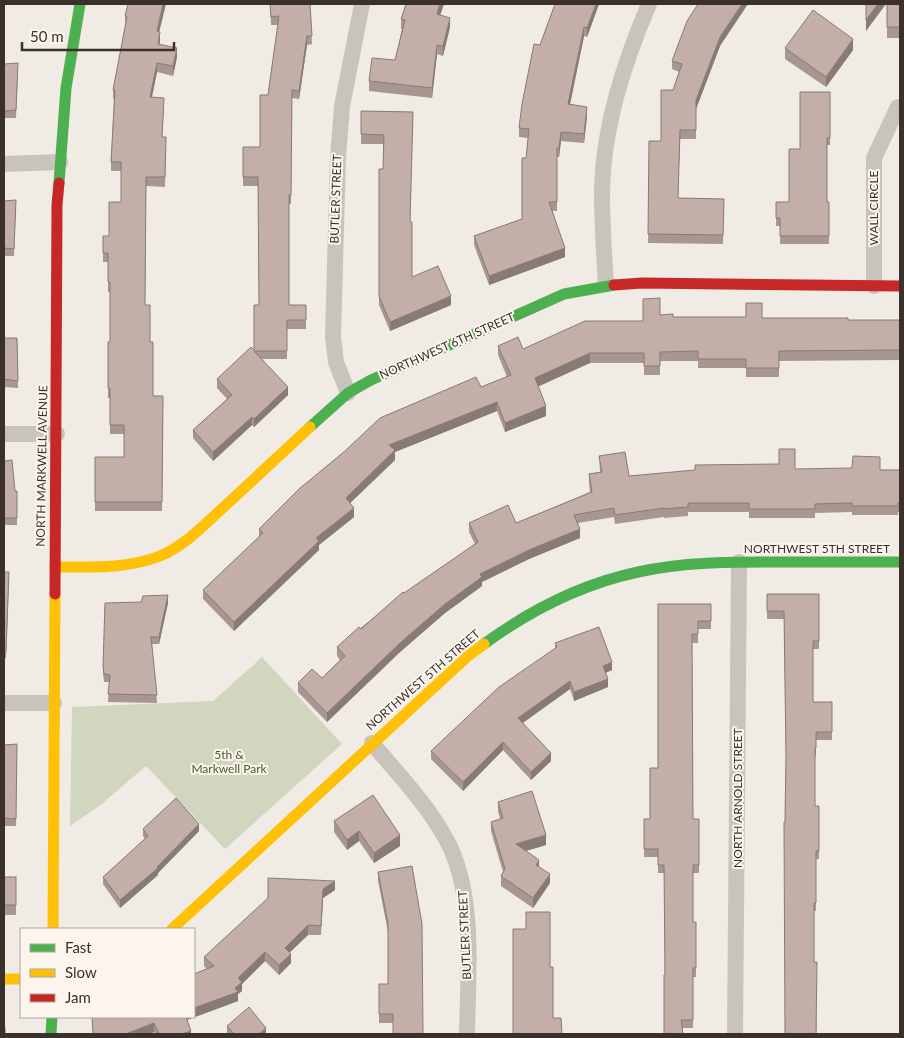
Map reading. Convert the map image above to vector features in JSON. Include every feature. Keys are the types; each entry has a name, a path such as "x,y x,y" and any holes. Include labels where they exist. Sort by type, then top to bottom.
{"street":[{"name":"NORTH MARKWELL AVENUE","path":"53,928 57,205 66,88 80,4"},
{"name":"BUTLER STREET","path":"348,393 336,362 332,337 337,168 342,106 362,4"},
{"path":"606,284 602,191 607,143 619,88 633,42 649,4"},
{"name":"WALL CIRCLE","path":"874,286 874,158 898,107"},
{"path":"4,164 60,162"},
{"name":"NORTHWEST 6TH STREET","path":"55,567 93,568 131,564 175,549 202,527 348,393 370,380 564,294 606,284 900,286"},
{"path":"4,434 57,434"},
{"name":"NORTHWEST 5TH STREET","path":"173,928 468,656 499,632 532,612 600,582 636,572 689,564 739,562 900,562"},
{"name":"NORTH ARNOLD STREET","path":"735,1034 739,562"},
{"path":"4,703 54,703"},
{"name":"BUTLER STREET","path":"372,743 426,808 447,840 456,862 463,886 466,910 468,948 467,1034"},
{"path":"4,979 20,979"},
{"path":"51,1034 52,1018"}],"green space":[{"name":"5th & Markwell Park","path":"262,657 342,744 225,849 146,766 105,802 70,826 72,707 213,701"}],"building":[{"path":"128,4 163,4 157,31 160,32 158,44 177,48 173,66 157,63 150,97 164,98 162,137 166,137 165,177 146,177 145,305 150,305 150,342 153,342 153,396 163,396 162,502 95,502 95,457 124,457 124,425 110,425 108,342 110,342 110,282 108,282 108,253 103,253 103,236 109,236 109,202 121,202 121,162 111,162 115,90 113,90"},
{"path":"270,4 310,4 312,36 307,36 299,91 292,90 291,195 289,195 289,305 306,305 306,320 287,320 287,351 254,351 288,387 254,419 252,417 213,452 193,430 232,395 217,379 251,347 254,350 254,305 259,305 258,177 243,177 243,147 260,147 260,95 268,95 279,16 271,17"},
{"path":"406,4 440,4 437,14 450,18 443,46 437,45 432,88 369,81 372,58 395,60 405,20 401,19"},
{"path":"555,4 596,4 587,28 584,27 568,104 587,107 584,134 561,132 559,148 557,148 557,202 549,202 565,248 489,276 474,236 522,219 522,158 526,158 529,129 519,128 522,104 534,44 540,45"},
{"path":"698,4 742,4 720,37 696,100 696,130 680,130 678,198 724,199 723,235 648,234 649,141 661,141 661,90 673,90 682,64 672,61 687,21"},
{"path":"866,4 878,4 866,20"},
{"path":"887,4 900,4 900,27 887,27"},
{"path":"813,10 853,39 826,77 785,48"},
{"path":"18,63 16,110 4,111 4,64"},
{"path":"800,92 830,92 830,138 827,138 829,236 780,236 780,218 776,218 776,202 789,202 789,149 800,149"},
{"path":"361,111 413,112 410,222 412,222 412,277 438,266 451,296 390,322 379,296 379,169 383,169 384,135 361,134"},
{"path":"16,200 14,249 4,248 4,201"},
{"path":"660,298 660,315 673,314 673,317 746,317 746,303 762,303 762,318 900,320 900,350 779,351 779,368 746,368 746,359 698,359 698,351 660,352 660,366 644,366 644,353 590,353 535,378 546,406 505,423 497,402 389,445 395,450 346,498 354,508 316,538 319,541 234,622 203,590 263,533 259,529 299,489 345,451 380,418 476,377 481,387 511,375 498,346 518,337 523,349 585,321 643,321 643,299"},
{"path":"4,338 17,338 18,381 4,379"},
{"path":"779,449 795,449 795,469 852,468 853,456 880,457 880,470 900,470 900,503 898,503 898,506 852,506 852,503 815,504 815,509 749,509 749,503 688,503 688,507 664,508 615,515 614,508 574,515 580,529 529,550 480,574 482,577 445,604 400,643 327,713 298,683 312,669 322,678 345,656 337,647 359,627 361,629 403,592 478,542 469,523 508,505 516,523 592,492 589,474 602,472 599,456 625,452 629,476 695,470 695,465 779,464"},
{"path":"12,460 15,491 17,491 17,518 4,518 4,461"},
{"path":"4,572 9,572 6,651 4,651"},
{"path":"767,594 819,594 819,641 813,641 813,702 832,702 832,732 816,732 815,748 815,806 819,806 819,851 816,851 816,903 814,903 814,962 817,962 816,1034 785,1034 784,822 786,755 784,611 767,611"},
{"path":"168,595 159,637 151,637 157,695 108,694 110,675 104,674 103,666 105,603 141,602 143,596"},
{"path":"658,604 711,604 711,621 698,621 698,634 692,634 693,819 699,819 699,865 693,865 693,922 696,922 696,968 693,968 693,1020 681,1020 683,1034 664,1034 664,865 658,865 658,849 644,849 644,819 650,819 650,768 658,768"},
{"path":"599,627 612,662 603,666 608,679 574,692 570,681 518,718 551,753 531,772 503,742 463,782 431,751 499,687 557,647 555,643"},
{"path":"17,744 16,819 4,818 4,745"},
{"path":"532,791 546,835 516,844 539,860 536,865 550,874 533,898 501,876 505,869 491,822 503,818 498,802"},
{"path":"373,795 400,835 374,853 359,831 347,840 334,821"},
{"path":"176,798 199,824 158,868 120,900 103,877 148,836 143,829"},
{"path":"412,866 422,924 423,1034 393,1034 393,1014 379,1014 379,984 388,984 388,923 378,872"},
{"path":"4,877 16,877 16,905 4,905"},
{"path":"268,878 335,881 323,889 321,926 308,925 285,948 291,954 279,965 265,952 238,978 242,982 235,988 238,992 195,1008 195,974 214,966 204,957 268,898"},
{"path":"526,912 550,912 550,967 553,967 553,1018 561,1018 562,1034 513,1034 513,929 526,929"},
{"path":"249,1007 266,1028 259,1034 234,1034 227,1026"},
{"path":"92,1018 186,1018 191,1031 181,1034 159,1034 154,1023 128,1034 93,1034"}],"traffic: fast":[{"path":"59,183 66,88 80,4"},
{"path":"310,427 348,393 371,380 564,294 614,285"},
{"path":"484,644 519,621 557,600 617,577 638,572 689,564 900,562"},
{"path":"51,1034 52,1018"}],"traffic: slow":[{"path":"55,567 122,565 160,556 187,540 310,427"},
{"path":"53,928 55,594"},
{"path":"173,928 468,656 484,644"},
{"path":"4,979 20,979"}],"traffic: jam":[{"path":"55,594 57,205 59,183"},
{"path":"614,285 642,283 900,286"}]}
